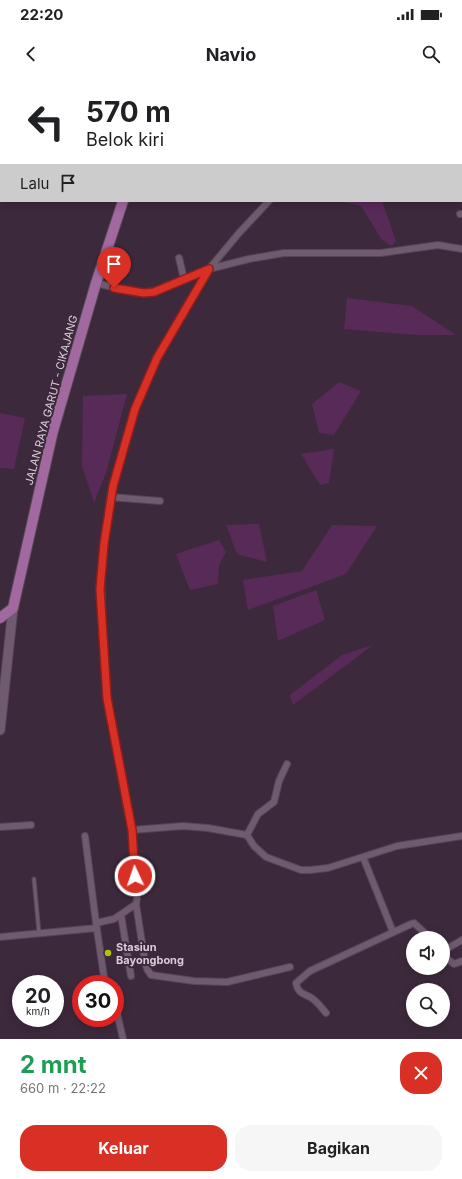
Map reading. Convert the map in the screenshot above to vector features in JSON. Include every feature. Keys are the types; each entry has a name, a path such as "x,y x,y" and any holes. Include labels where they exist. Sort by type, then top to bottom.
{"main road":[{"name":"JALAN RAYA GARUT - CIKAJANG","path":"13,608 53,431 96,283 123,202"},
{"path":"0,618 13,608"},
{"path":"0,730 4,650 13,608"}],"street":[{"path":"268,202 239,233 209,269 175,326 147,380 135,409 110,497 101,574 107,698 132,830 136,904 147,970 151,975 194,981 227,982 290,966"},
{"path":"96,283 144,293 154,292 209,269 249,259 284,253 381,253 438,245 462,249"},
{"path":"179,258 184,279"},
{"path":"110,497 160,501"},
{"path":"247,835 258,814 274,802 279,781 287,764"},
{"path":"0,827 31,825"},
{"path":"132,830 183,826 208,828 247,835 263,854 301,870 328,868 397,846 462,836"},
{"path":"85,836 104,975"},
{"path":"363,857 393,932"},
{"path":"0,937 96,926 121,915 136,904"},
{"path":"121,915 130,976"},
{"path":"326,1013 309,997 302,995 297,988 296,983 320,965 346,956 414,923 423,931"},
{"path":"450,947 462,940"},
{"path":"450,961 454,964 462,961"},
{"path":"120,1027 123,1039"}],"lane":[{"path":"34,879 39,933"}],"shaded area":[{"path":"343,202 382,202 396,241 392,246 382,240 361,206"},
{"path":"347,298 412,306 456,335 416,335 344,329"},
{"path":"339,382 361,391 334,435 319,433 312,404"},
{"path":"127,394 106,473 94,503 82,465 83,396"},
{"path":"0,413 25,418 14,469 0,468"},
{"path":"334,449 329,483 320,485 301,454"},
{"path":"259,524 267,562 237,554 226,525"},
{"path":"332,525 377,526 346,574 248,610 243,580 302,571"},
{"path":"219,540 226,552 219,565 218,584 190,590 176,554"},
{"path":"316,590 325,620 278,641 273,606"},
{"path":"373,645 293,705 290,695 342,655"}],"place":[{"name":"Stasiun Bayongbong","path":"108,953"}],"route":[{"path":"114,288 133,292 154,292 209,269 157,358 135,409 115,475 110,497 104,544 100,589 107,698 132,830 135,876"}]}
